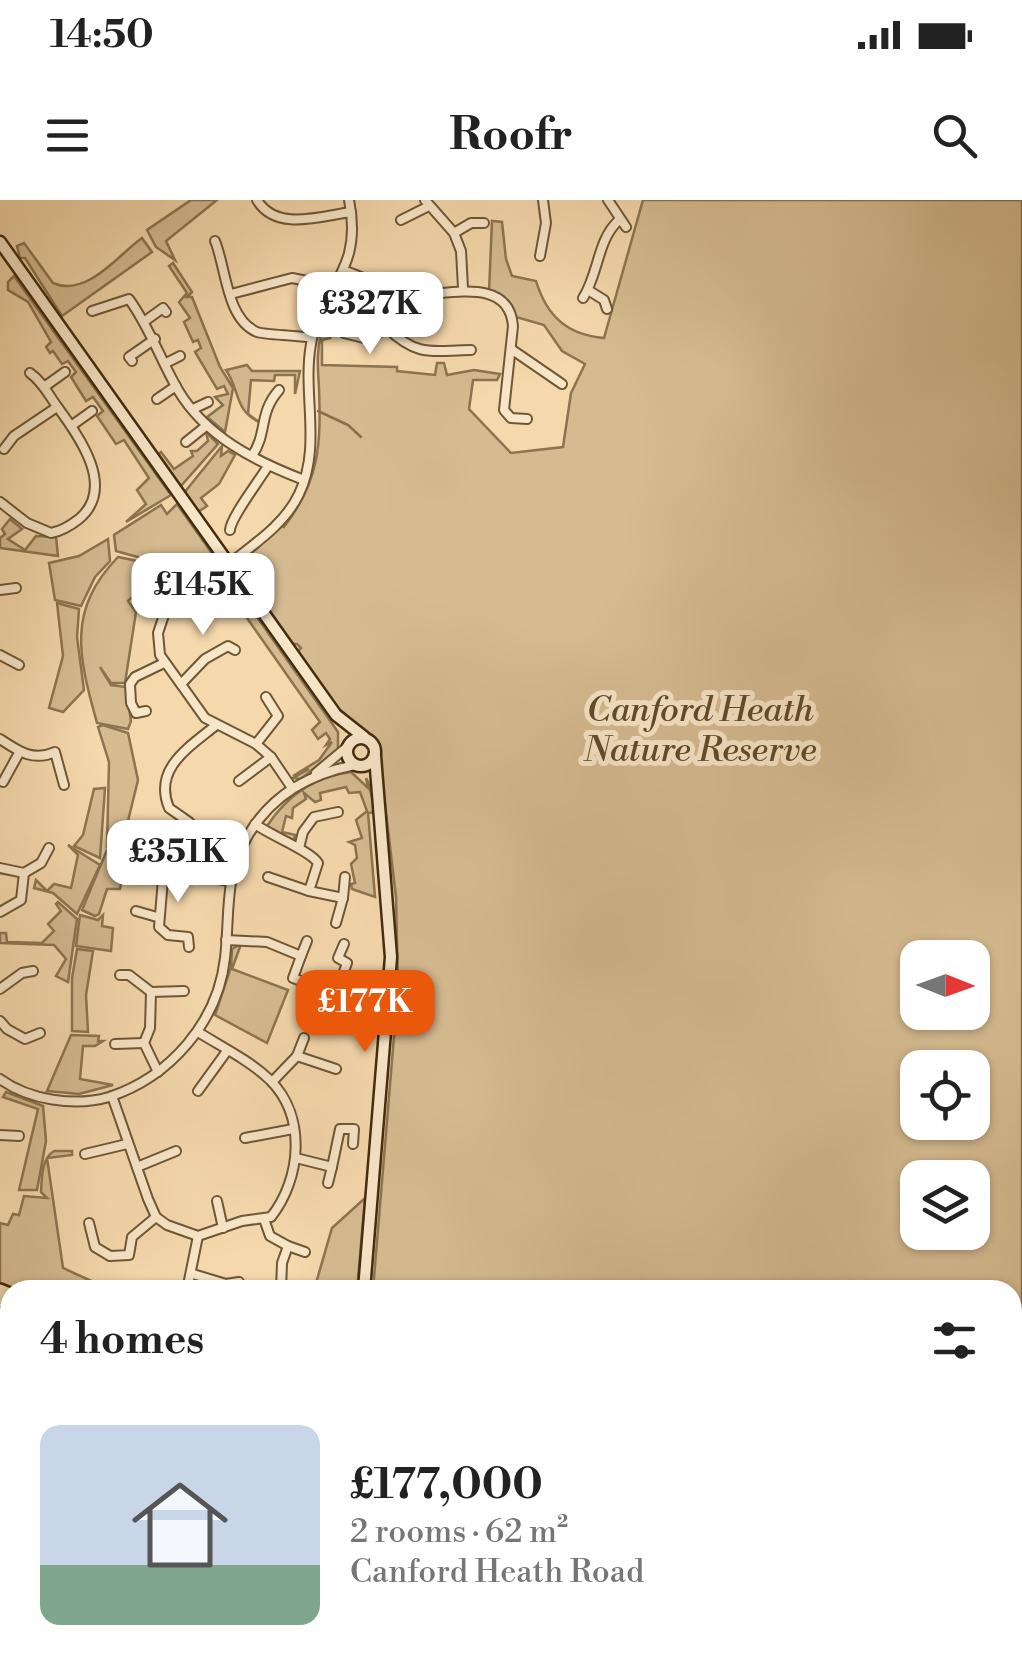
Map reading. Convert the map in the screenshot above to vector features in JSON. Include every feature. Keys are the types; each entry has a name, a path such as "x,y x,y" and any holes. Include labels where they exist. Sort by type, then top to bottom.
{"main road":[{"path":"0,242 336,715 348,746 348,759 372,784 380,819"},
{"path":"336,715 372,742 392,958 365,1280"},
{"path":"348,746 364,738"},
{"path":"357,766 370,763 375,756"}],"street":[{"path":"257,200 266,212 287,219 352,212"},
{"path":"229,564 282,519 304,480 312,446 307,379 312,338 345,271 351,246 349,200"},
{"path":"538,250 543,200"},
{"path":"607,310 604,300 585,294 598,271 603,240 622,224 608,200"},
{"path":"401,220 427,203 454,233 461,250 463,288"},
{"path":"454,233 471,223 484,223"},
{"path":"215,242 231,294 250,328 266,334 292,332 312,338"},
{"path":"345,271 410,296 463,288 502,301 513,326 504,410 511,418 526,420"},
{"path":"231,294 292,278 312,282"},
{"path":"344,334 368,339 387,328 402,293"},
{"path":"92,310 129,299 155,338 176,386 206,426 268,466 304,480"},
{"path":"145,321 163,308 166,312"},
{"path":"387,328 402,340 432,352 471,350"},
{"path":"132,361 129,356 155,338"},
{"path":"511,349 555,383"},
{"path":"166,364 180,356"},
{"path":"44,387 65,372"},
{"path":"0,502 27,524 52,533 85,514 95,488 86,450 44,387 30,373"},
{"path":"157,399 176,386"},
{"path":"252,456 262,441 262,416 279,390"},
{"path":"192,409 208,402"},
{"path":"1,451 14,436 57,407"},
{"path":"71,426 92,411"},
{"path":"186,442 206,426"},
{"path":"230,530 234,515 245,505 268,466"},
{"path":"208,576 173,601 160,622 158,644 164,663 215,726 256,744 271,756 292,788"},
{"path":"0,590 16,588"},
{"path":"180,684 205,659 231,645"},
{"path":"0,655 20,665"},
{"path":"138,715 130,684 135,677 164,663"},
{"path":"256,744 278,716 266,696"},
{"path":"198,874 202,836 168,808 164,793 168,768 215,726"},
{"path":"0,739 18,754 48,756 67,749"},
{"path":"2,1084 61,1101 112,1096 158,1072 198,1032 219,988 230,881 255,824 292,788 348,746"},
{"path":"56,752 64,785"},
{"path":"3,782 18,754"},
{"path":"239,781 271,756"},
{"path":"312,776 357,766"},
{"path":"158,816 168,808"},
{"path":"300,848 314,817 338,812"},
{"path":"255,824 277,840 313,854 318,863 310,891"},
{"path":"0,868 24,873 40,863 49,848"},
{"path":"189,937 162,932 157,917 166,876 178,871 230,881"},
{"path":"0,912 21,900 24,873"},
{"path":"268,877 344,898"},
{"path":"336,923 346,878"},
{"path":"136,911 157,917"},
{"path":"226,940 267,942 301,956"},
{"path":"307,942 292,982 345,998 337,1022"},
{"path":"336,994 347,963 338,958 344,944"},
{"path":"0,990 22,973 33,971"},
{"path":"120,975 129,976 151,992 184,991"},
{"path":"151,992 150,1028 144,1043 158,1072"},
{"path":"0,1021 25,1039 40,1033"},
{"path":"112,1096 156,1216 167,1225 198,1236 250,1219 271,1217 283,1200 296,1158 291,1114 272,1082 198,1032"},
{"path":"272,1082 298,1056 304,1038"},
{"path":"115,1044 144,1043"},
{"path":"198,1091 227,1050"},
{"path":"298,1056 332,1064"},
{"path":"328,1183 340,1129 354,1129 353,1144"},
{"path":"246,1138 294,1130"},
{"path":"0,1136 19,1136"},
{"path":"84,1154 127,1144"},
{"path":"137,1168 176,1151"},
{"path":"296,1158 332,1167"},
{"path":"217,1202 223,1228"},
{"path":"89,1223 92,1239 102,1253 129,1259 132,1237 156,1216"},
{"path":"264,1220 270,1236 305,1252"},
{"path":"191,1280 198,1236"},
{"path":"282,1280 288,1246"},
{"path":"193,1274 213,1280"}],"green space":[{"path":"191,200 217,200 166,241 175,260 156,247 147,230"},
{"name":"Canford Heath Nature Reserve","path":"643,200 1022,200 1022,1280 374,1280 398,988 396,897 379,753 374,739 332,703 297,652 301,648 289,644 240,564 281,525 284,527 311,477 319,427 321,334 326,332 330,338 322,340 322,365 397,367 397,371 435,375 437,363 444,363 447,375 474,370 500,374 497,380 473,380 469,409 511,453 563,447 571,393 585,364 562,351 544,325 516,317 505,299 489,292 492,221 502,222 512,276 536,281 553,314 580,333 604,338"},
{"path":"142,238 152,252 62,316 25,258 20,258 17,246 24,243 53,283 66,286 102,272"},
{"path":"173,263 192,292 187,297 192,297 220,367 233,388 225,432 207,417 223,405 215,397 228,394 224,386 217,389 195,352 201,348 198,340 193,342 184,322 190,318 179,302 187,293 169,266"},
{"path":"14,276 171,495 126,522 146,504 137,490 149,478 124,440 116,444 97,416 103,411 93,397 86,401 71,377 76,372 68,361 62,364 53,351 50,353 46,347 51,342 28,302 8,290 8,282"},
{"path":"247,365 252,371 300,371 295,394 295,375 275,375 274,381 251,380 248,414 259,422 245,412 241,406 226,370"},
{"path":"206,432 218,444 180,487 156,456 161,452 174,469 193,456 191,451 197,451 208,441"},
{"path":"222,446 221,456 228,451 235,455 219,484 201,498 207,506 198,512 184,493"},
{"path":"177,504 338,732 338,749 301,779 293,778 309,769 293,776 319,760 332,742 326,745 330,739 326,733 318,739 312,730 320,722 228,591 198,556 186,565 179,555 157,571 145,559 116,551 114,535 161,505 167,514"},
{"path":"10,519 22,529 8,539 25,550 36,536 56,537 58,556 0,548 0,538 5,534 2,529"},
{"path":"108,539 110,561 95,577 81,606 55,600 49,563 79,556"},
{"path":"118,557 142,562 156,575 128,601 136,612 125,683 111,683 100,667 111,685 126,687 131,721 128,729 97,723 82,655 84,615 102,577"},
{"path":"57,603 79,609 77,637 84,690 63,712 49,708 63,656"},
{"path":"98,727 128,733 138,780 127,825 144,827 143,847 107,847 109,762"},
{"path":"351,772 368,788 366,778 376,812 368,813 375,897 352,889 351,884 355,883 351,864 357,858 355,845 349,842 362,838 356,820 367,811 360,792 349,793 346,787 320,793 321,800 315,802 304,793 306,799 293,808 292,818 286,816 282,832 296,835 293,840 267,826 283,805 303,789 325,778"},
{"path":"105,788 100,858 74,846 83,835 94,789"},
{"path":"68,845 100,865 77,914 53,893 34,888 36,880 47,891 54,884 71,888 78,855"},
{"path":"107,850 137,850 134,872 124,870 120,889 107,889 95,916 82,910"},
{"path":"58,902 77,919 68,982 56,976 66,959 54,945 0,943 0,933 6,933 7,942 42,943 54,931 48,924 61,911"},
{"path":"80,915 98,920 103,915 102,926 113,928 111,951 76,946"},
{"path":"241,944 232,969 288,990 267,1043 215,1015 231,967 232,949"},
{"path":"77,949 93,951 86,995 88,1032 72,1031 72,978"},
{"path":"71,1035 99,1036 98,1041 103,1041 83,1046 80,1079 113,1085 79,1094 47,1091"},
{"path":"6,1092 43,1106 46,1141 37,1190 19,1190 38,1109 3,1097"},
{"path":"54,1151 72,1151 72,1155 47,1158"},
{"path":"47,1158 63,1268 89,1280 0,1280 0,1223 8,1225 13,1214 19,1215 24,1196 47,1198 41,1192"},
{"path":"365,1198 358,1280 317,1280 332,1228"}],"waterway":[{"path":"318,411 348,425 361,437"}]}
